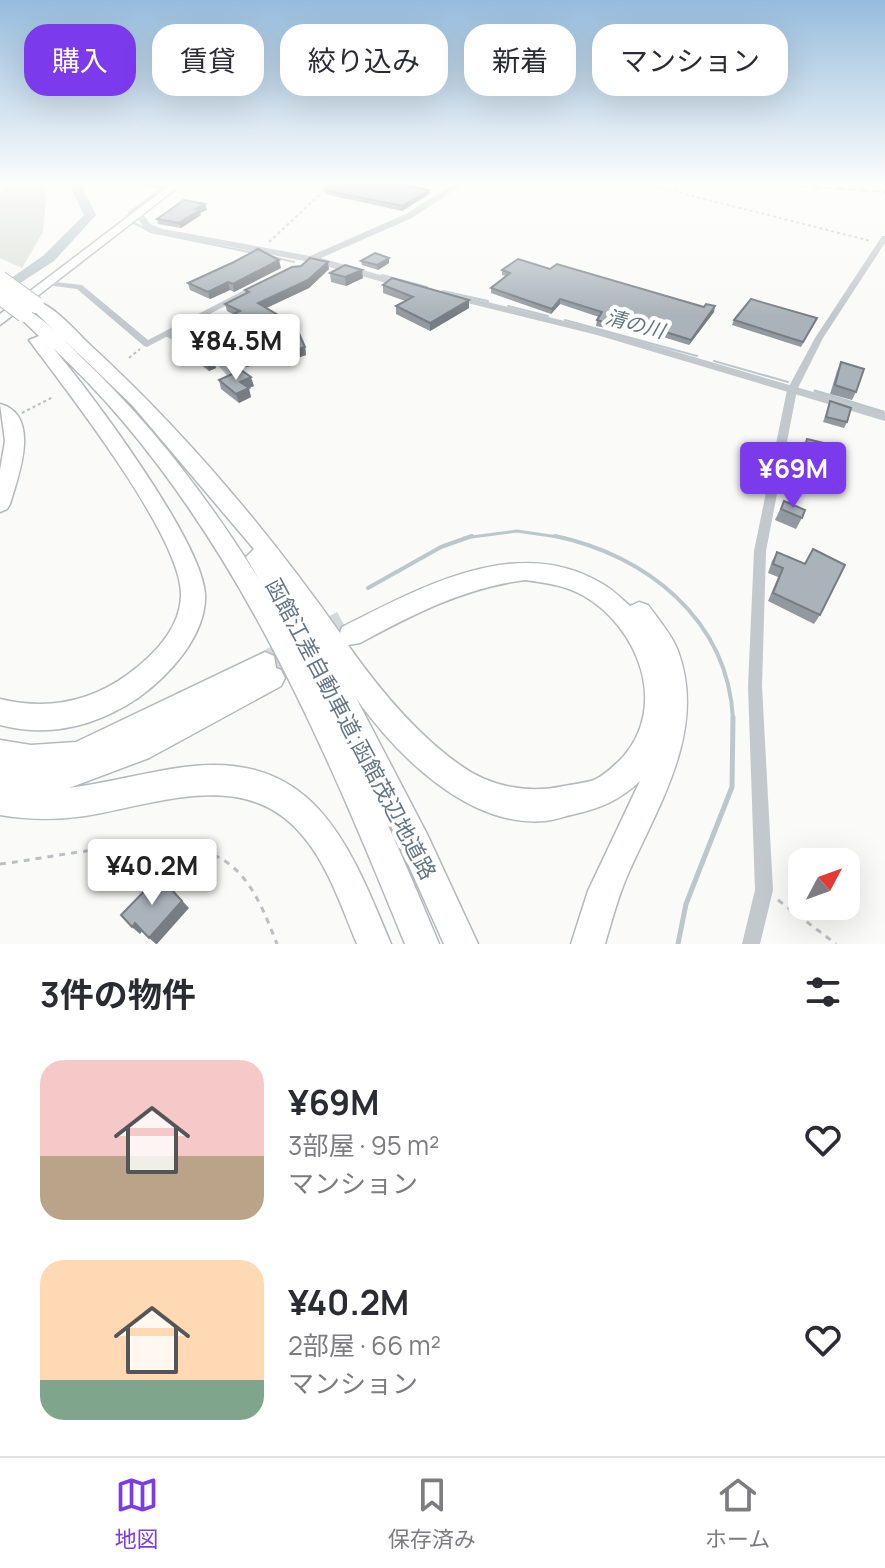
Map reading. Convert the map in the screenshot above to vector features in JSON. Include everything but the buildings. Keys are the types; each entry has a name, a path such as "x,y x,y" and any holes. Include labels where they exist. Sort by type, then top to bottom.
{"highway":[{"name":"函館江差自動車道;函館茂辺地道路","path":"0,279 19,315 81,365 125,412 215,534 315,710 422,944"},
{"path":"0,299 19,315 71,381 114,443 185,562 193,591 189,615 176,643 160,663 123,692 86,712 58,719 28,720 0,712"},
{"name":"函館江差自動車道;函館茂辺地道路","path":"19,315 97,358 184,454 227,512 303,631 434,882 461,944"},
{"path":"0,504 15,435 10,412"},
{"path":"0,429 0,454"},
{"path":"184,454 283,571 398,733 463,786 496,801 535,807 572,804 607,790 638,764 658,723 660,696 654,665 640,634 617,607 585,585 549,572 490,573 347,629 462,569 500,560 528,558 591,575 627,599 650,624 669,656 676,693 674,729 661,768 602,899 588,944"},
{"path":"0,754 31,759 76,756 268,671 113,759 61,778 0,776"},
{"path":"0,800 32,805 79,803 176,781 211,778 239,779 264,786 285,795 306,814 331,847 374,944"}],"main road":[{"path":"19,315 49,283 119,228"}],"street":[{"path":"152,228 309,260 422,289"},
{"path":"296,267 382,228"},
{"path":"751,944 764,890 756,742 756,580 792,390 819,338 882,240"},
{"path":"49,283 79,287 147,344 270,280"},
{"path":"437,293 601,333 885,417"}],"lane":[{"path":"167,334 184,343 203,345 232,377"}],"path":[{"path":"259,251 284,228"},
{"path":"831,228 882,240"},
{"path":"129,358 147,344"},
{"path":"10,412 53,397"},
{"path":"0,864 144,843 177,843 236,868 256,892 277,944"},
{"path":"764,890 836,944"}],"shaded area":[{"path":"0,228 43,228 22,268 0,258"}],"waterway":[{"path":"0,292 49,258 79,228"},
{"name":"清の川","path":"144,228 254,253"},
{"name":"清の川","path":"273,257 294,262"},
{"name":"清の川","path":"382,275 427,287"},
{"name":"清の川","path":"443,291 488,301"},
{"name":"清の川","path":"508,306 548,316"},
{"name":"清の川","path":"565,320 697,356"},
{"name":"清の川","path":"714,361 788,382"},
{"name":"清の川","path":"822,393 815,391 883,412"},
{"path":"468,538 517,531 560,537"},
{"path":"468,538 472,536"},
{"path":"555,536 560,537"},
{"path":"560,537 565,538"},
{"path":"560,537 589,545 620,559 650,576 676,597 698,622 716,651 728,683 733,719"},
{"path":"368,588 441,547 468,538"},
{"path":"678,944 686,904 732,787 733,719"}],"tunnel":[{"path":"265,664 343,623"}]}
